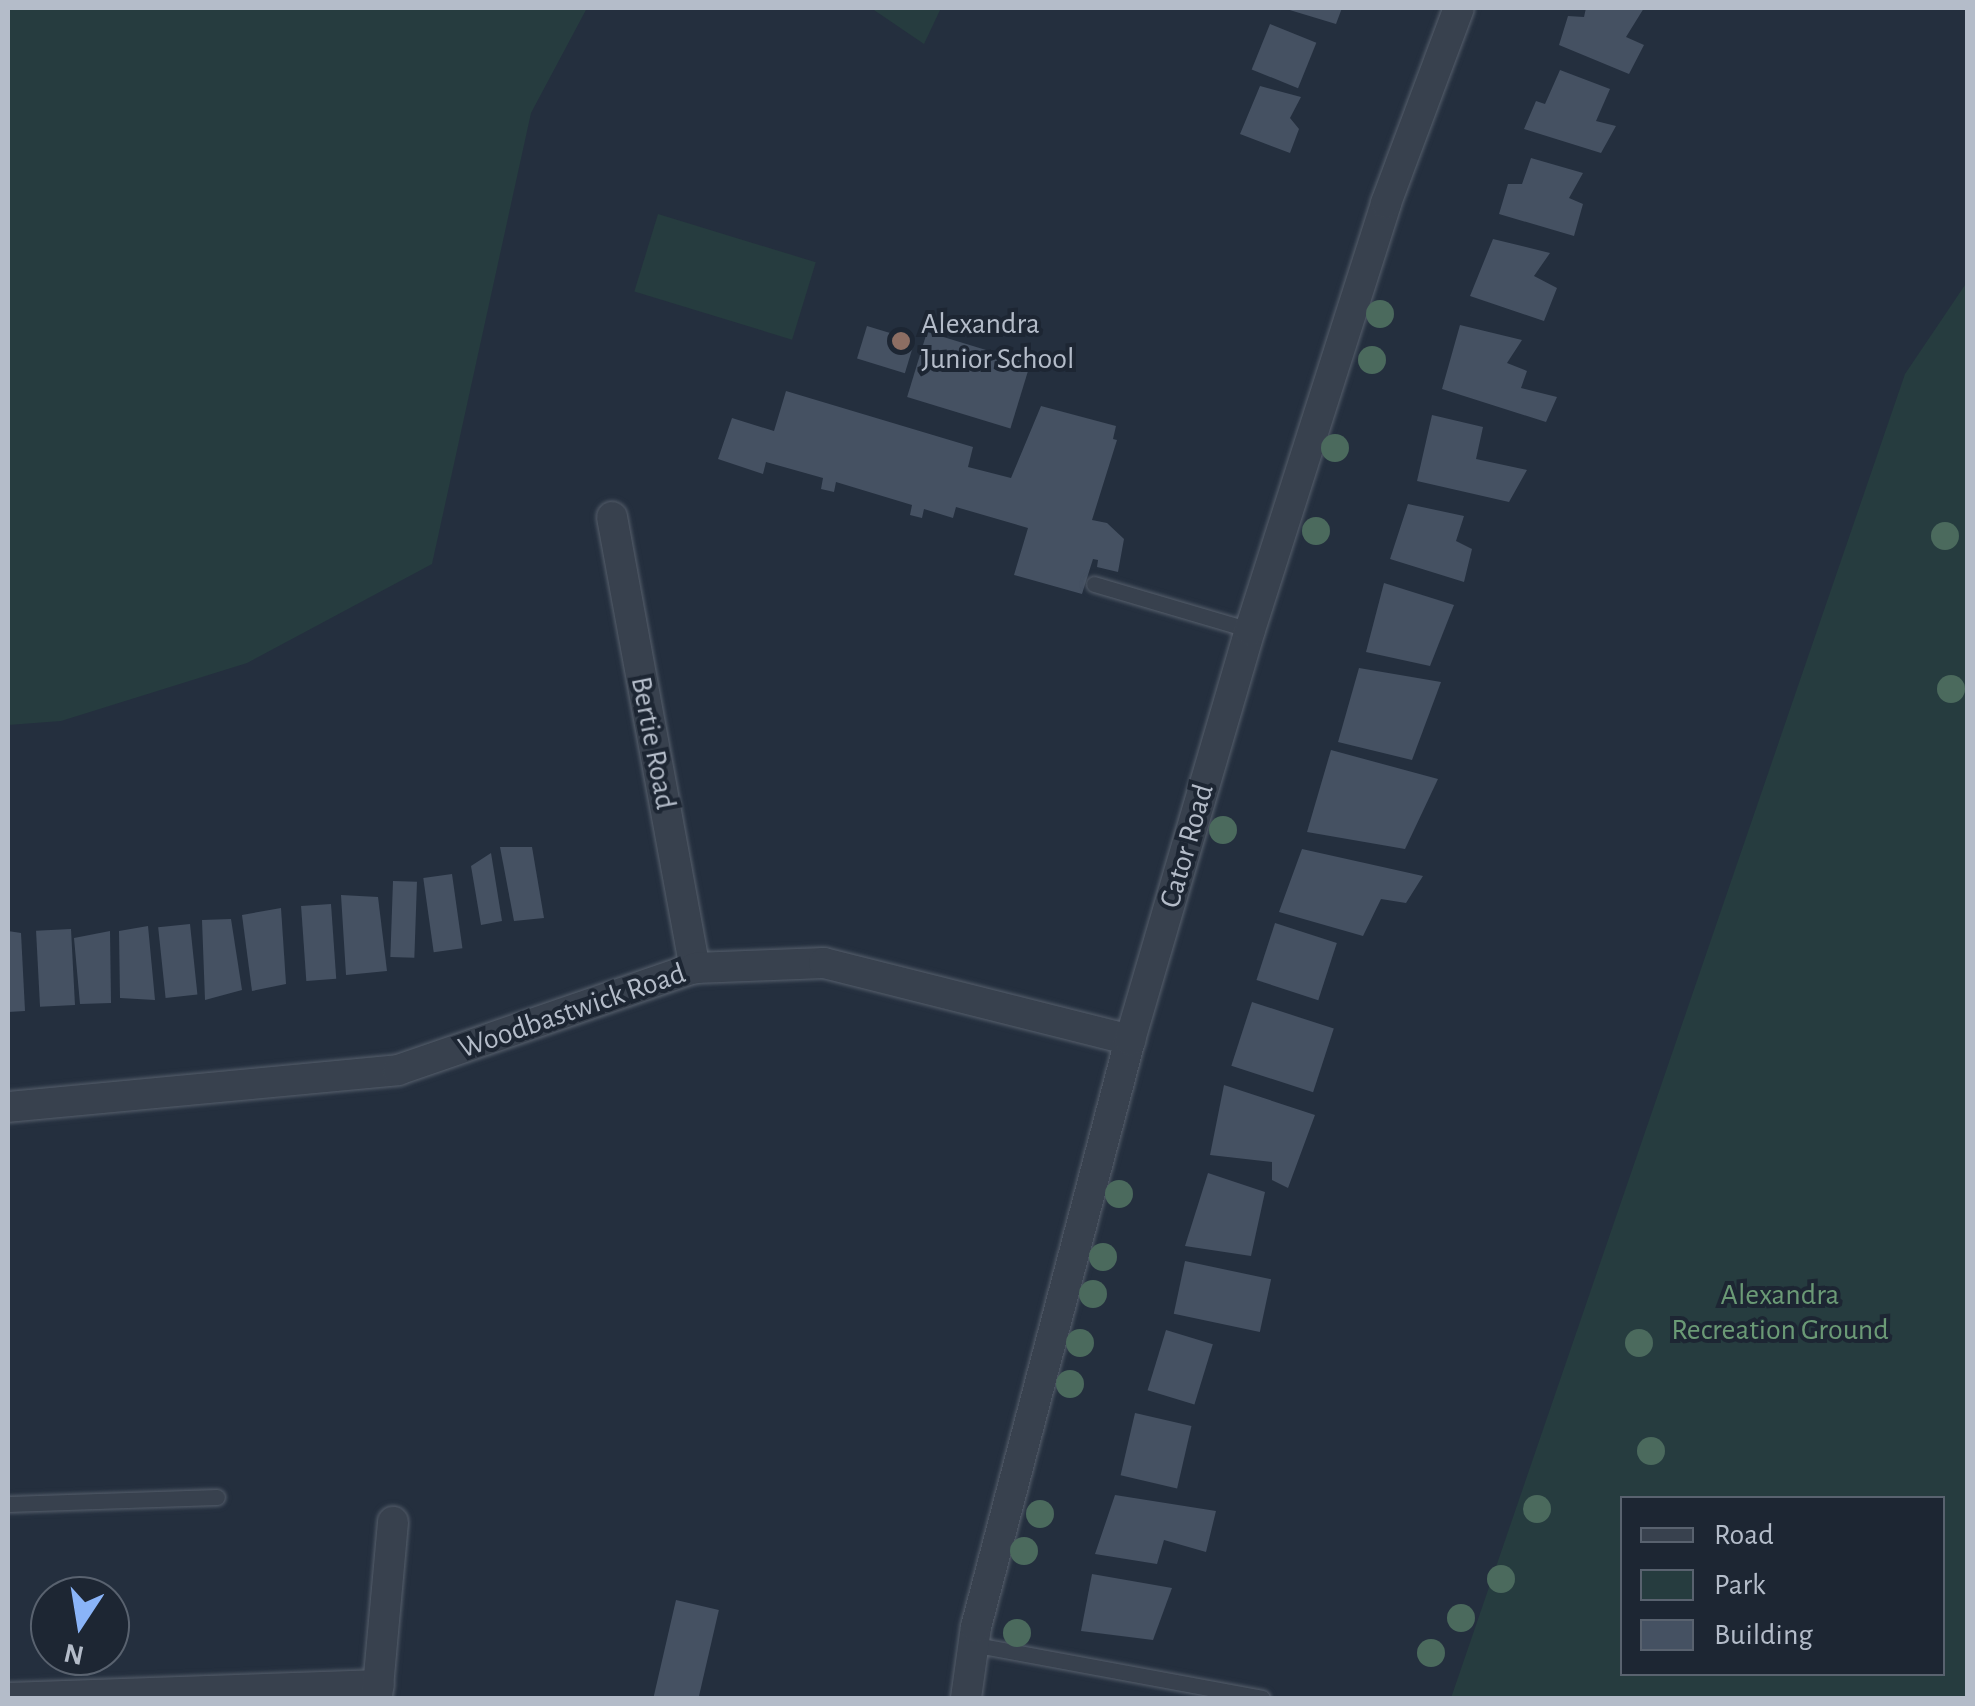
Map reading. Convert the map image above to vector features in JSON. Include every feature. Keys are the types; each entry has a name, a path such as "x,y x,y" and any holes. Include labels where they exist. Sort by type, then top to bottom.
{"street":[{"name":"Cator Road","path":"966,1698 972,1644 1130,1040 1250,630 1386,203 1459,8"},
{"name":"Bertie Road","path":"612,518 695,968"},
{"name":"Woodbastwick Road","path":"8,1107 398,1070 695,968 824,962 1130,1040"},
{"path":"8,1698 378,1692 393,1522"}],"lane":[{"path":"1094,584 1250,630"},
{"path":"8,1504 218,1498"},
{"path":"972,1644 1262,1698"}],"green space":[{"path":"8,8 587,8 531,113 432,564 247,663 61,721 8,725"},
{"path":"871,8 941,8 924,44"},
{"path":"658,214 816,262 792,340 634,291"},
{"name":"Alexandra Recreation Ground","path":"1967,282 1967,1698 1451,1698 1905,374"}],"building":[{"path":"1283,8 1342,8 1336,24"},
{"path":"1586,8 1644,8 1626,37 1644,45 1629,74 1559,45 1568,16 1584,17"},
{"path":"1270,24 1316,43 1298,88 1252,69"},
{"path":"1560,70 1610,89 1596,121 1616,126 1601,153 1524,129 1536,101 1545,104"},
{"path":"1260,86 1301,97 1290,118 1299,129 1290,153 1240,134"},
{"path":"1531,158 1583,173 1569,198 1583,204 1574,236 1499,214 1508,184 1522,184"},
{"path":"1493,239 1550,253 1534,276 1557,288 1544,321 1470,296"},
{"path":"1460,325 1522,340 1507,363 1527,371 1521,388 1557,397 1546,422 1442,389"},
{"path":"867,326 915,341 905,373 857,359"},
{"path":"927,332 1030,364 1010,429 907,397"},
{"path":"786,391 973,447 968,467 1011,478 1041,406 1116,426 1113,439 1117,440 1092,520 1107,523 1124,539 1118,572 1097,567 1098,560 1093,559 1082,594 1014,575 1028,528 956,507 953,518 924,509 922,518 910,515 912,505 836,482 834,492 821,489 823,478 766,462 763,474 718,459 732,418 774,431"},
{"path":"1432,415 1483,427 1476,459 1527,470 1509,502 1417,481"},
{"path":"1408,504 1464,516 1456,541 1472,549 1464,582 1390,559"},
{"path":"1384,583 1454,605 1430,666 1366,652"},
{"path":"1359,668 1441,682 1412,760 1338,742"},
{"path":"1331,750 1438,779 1405,849 1307,832"},
{"path":"500,847 532,847 544,918 514,921"},
{"path":"1302,849 1423,876 1406,903 1381,899 1363,936 1279,912"},
{"path":"491,853 502,921 481,925 471,866"},
{"path":"452,874 462,948 434,952 423,878"},
{"path":"393,881 417,882 414,958 390,957"},
{"path":"341,895 378,897 387,971 346,975"},
{"path":"331,904 336,979 306,981 301,906"},
{"path":"281,908 286,984 252,991 242,915"},
{"path":"231,919 242,990 205,1000 202,920"},
{"path":"1275,923 1337,943 1318,1000 1256,980"},
{"path":"190,924 197,995 166,998 158,927"},
{"path":"148,926 155,1000 120,998 119,931"},
{"path":"71,929 75,1005 40,1007 36,931"},
{"path":"8,931 21,933 25,1011 8,1012"},
{"path":"110,931 111,1003 80,1004 74,938"},
{"path":"1252,1002 1334,1029 1313,1092 1231,1066"},
{"path":"1224,1085 1315,1115 1288,1188 1272,1180 1272,1162 1210,1155"},
{"path":"1208,1173 1265,1192 1251,1256 1185,1246"},
{"path":"1185,1261 1271,1279 1260,1332 1174,1314"},
{"path":"1166,1330 1213,1344 1194,1405 1148,1390"},
{"path":"1135,1413 1192,1426 1177,1488 1121,1475"},
{"path":"1115,1495 1216,1511 1206,1552 1164,1540 1157,1564 1095,1554"},
{"path":"1092,1574 1172,1588 1153,1640 1081,1631"},
{"path":"676,1600 719,1610 699,1698 654,1697"}],"place":[{"name":"Alexandra Junior School","path":"901,341"}]}
